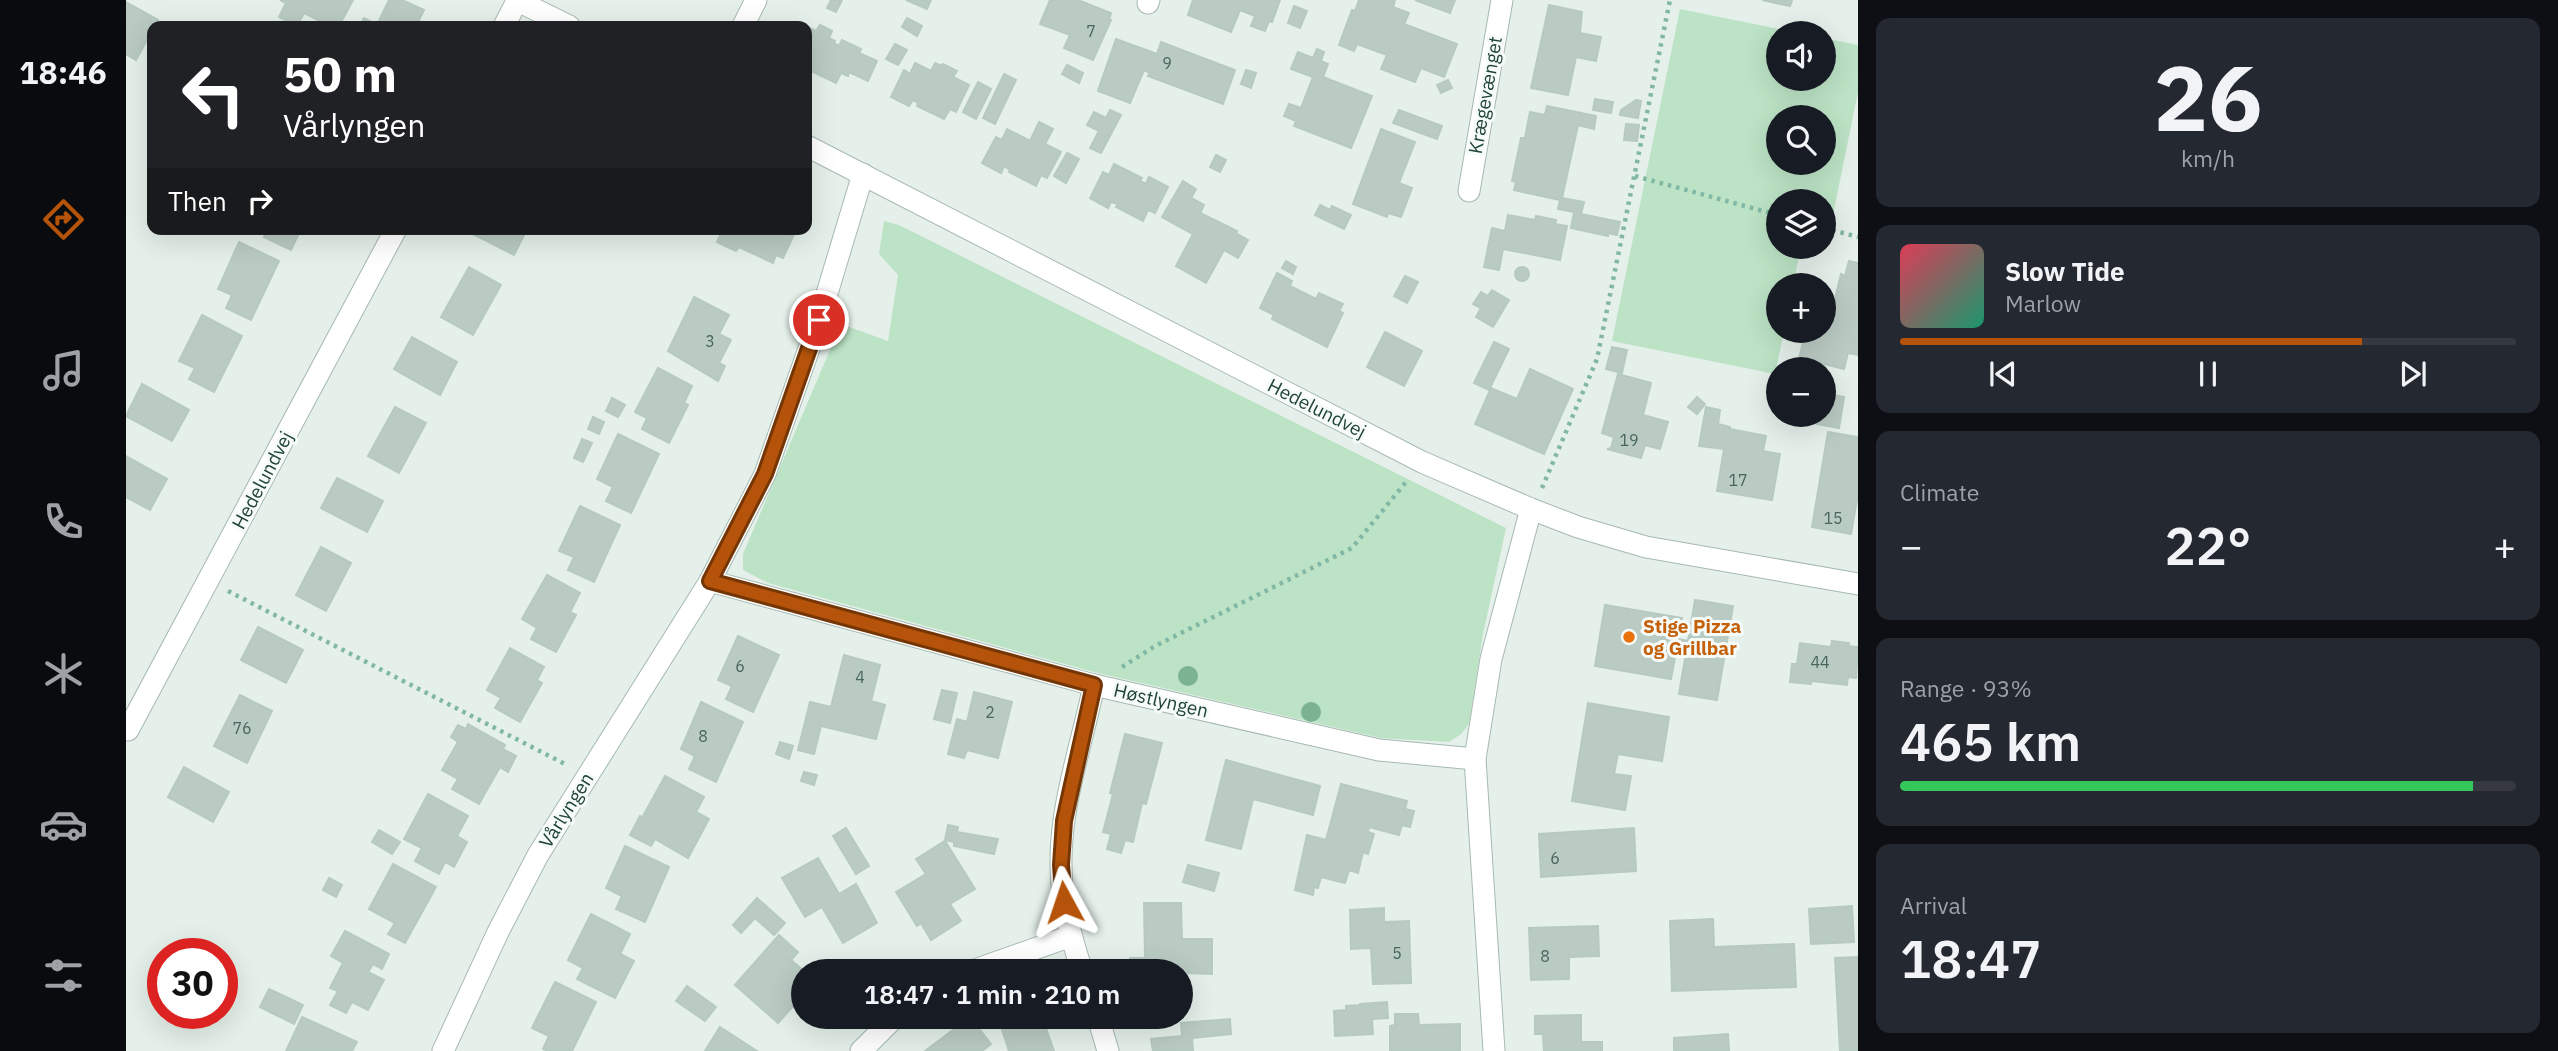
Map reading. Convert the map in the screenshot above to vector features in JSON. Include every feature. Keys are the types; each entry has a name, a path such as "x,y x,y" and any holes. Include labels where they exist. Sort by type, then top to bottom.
{"street":[{"path":"506,21 517,0 559,21"},
{"path":"746,21 757,0"},
{"name":"Krægevænget","path":"1469,191 1502,0"},
{"name":"Hedelundvej","path":"812,148 1422,462 1531,509 1578,527 1646,547 1858,584"},
{"name":"Vårlyngen","path":"443,1051 496,935 529,872 710,581 765,474 819,320 863,174"},
{"name":"Hedelundvej","path":"128,730 393,235"},
{"path":"1494,1051 1475,759 1491,659 1531,509"},
{"path":"710,581 1094,685"},
{"name":"Høstlyngen","path":"1078,959 1071,936 1061,865 1064,821 1094,685 1379,750 1475,759"},
{"path":"1006,959 1071,936"},
{"path":"862,1051 883,1029"},
{"path":"1102,1029 1108,1051"}],"path":[{"path":"1531,509 1597,359 1670,0"},
{"path":"1634,176 1766,212"},
{"path":"1836,231 1858,237"},
{"path":"1094,685 1155,646 1352,548 1422,462"},
{"path":"208,580 587,776"}],"green space":[{"path":"1680,9 1766,26 1766,91 1836,91 1836,40 1858,45 1858,92 1836,200 1836,189 1766,189 1766,259 1798,259 1796,273 1766,273 1766,343 1781,343 1779,357 1766,357 1766,372 1612,341"},
{"path":"884,221 899,225 1506,528 1483,634 1469,724 1461,734 1449,742 1381,738 1098,673 768,583 743,570 743,554 841,324 888,341 898,275 879,254"}],"building":[{"path":"280,0 353,0 342,21 320,21 304,13 300,21 287,21 279,17 286,3"},
{"path":"389,0 402,0 424,10 418,21 379,21"},
{"path":"831,0 842,0 836,12 827,8"},
{"path":"906,0 931,0 927,9"},
{"path":"1050,0 1078,0 1111,13 1111,20 1093,60 1064,48 1070,35 1040,24"},
{"path":"1193,0 1280,0 1272,22 1269,21 1265,31 1251,26 1255,16 1240,10 1231,32 1188,15"},
{"path":"1359,0 1395,0 1393,7 1409,13 1404,24 1457,44 1444,77 1421,68 1415,82 1381,69 1387,55 1357,44 1354,51 1339,45 1352,10 1355,11"},
{"path":"1415,0 1455,0 1450,13"},
{"path":"1762,0 1792,0 1790,6"},
{"path":"126,2 158,20 147,21 147,40 136,60 126,54"},
{"path":"1549,5 1582,12 1580,33 1601,37 1596,61 1576,57 1568,95 1531,88"},
{"path":"1294,6 1307,11 1300,28 1288,23"},
{"path":"907,18 922,26 917,36 902,27"},
{"path":"820,25 832,31 829,38 835,41 834,43 839,46 842,40 861,49 859,53 877,61 868,81 849,72 848,76 841,73 836,83 812,71 812,29 816,31"},
{"path":"1116,39 1157,54 1161,42 1235,70 1223,104 1148,76 1150,73 1144,70 1130,103 1098,91"},
{"path":"895,44 907,50 898,65 886,59"},
{"path":"1317,49 1324,52 1321,61 1328,64 1323,77 1372,96 1351,148 1294,126 1296,121 1284,116 1289,104 1301,108 1313,77 1291,69 1298,52 1313,58"},
{"path":"915,63 931,71 935,63 942,66 943,64 957,71 953,77 969,85 956,112 950,109 944,119 917,106 918,103 913,100 909,106 891,97 904,70 910,74"},
{"path":"1067,65 1083,73 1079,83 1062,74"},
{"path":"1246,70 1256,73 1251,88 1241,84"},
{"path":"1004,74 1016,80 995,124 983,118"},
{"path":"1448,80 1452,88 1441,93 1437,85"},
{"path":"978,82 991,89 976,119 963,112"},
{"path":"1595,99 1613,102 1611,113 1593,110"},
{"path":"1636,100 1641,101 1638,118 1620,115 1621,110"},
{"path":"1547,106 1596,116 1594,129 1578,125 1562,198 1584,202 1581,214 1620,222 1617,235 1608,233 1608,236 1571,228 1574,212 1558,209 1560,200 1514,190 1516,182 1512,181 1521,138 1525,138 1530,112 1545,115"},
{"path":"1110,110 1121,115 1101,153 1090,148 1099,131 1087,125 1094,112 1106,118"},
{"path":"1399,110 1442,126 1437,139 1393,123"},
{"path":"1039,122 1053,129 1045,144 1061,152 1047,178 1041,175 1036,186 1009,172 1004,166 1001,173 982,163 996,137 1002,140 1007,129 1030,141"},
{"path":"1626,124 1639,125 1637,141 1624,140"},
{"path":"1381,129 1415,142 1399,183 1412,188 1401,217 1388,213 1387,217 1353,204"},
{"path":"1067,153 1079,159 1066,183 1054,176"},
{"path":"1216,155 1226,160 1220,172 1210,167"},
{"path":"1114,164 1142,178 1140,181 1146,184 1149,177 1168,187 1155,213 1148,210 1143,221 1116,207 1118,204 1111,202 1108,208 1090,198 1103,172 1109,175"},
{"path":"1183,181 1196,189 1191,198 1204,205 1200,213 1237,231 1236,233 1248,240 1238,258 1224,250 1206,283 1176,266 1193,234 1162,217"},
{"path":"1320,205 1330,210 1332,206 1351,215 1344,229 1315,215"},
{"path":"1508,215 1535,220 1536,216 1556,220 1555,224 1567,226 1560,260 1503,249 1499,270 1484,267 1492,228 1505,231"},
{"path":"265,235 298,235 291,250 264,237"},
{"path":"475,235 524,235 514,255"},
{"path":"720,235 794,235 783,258 776,255 773,263 739,247 736,251 717,242"},
{"path":"239,242 279,261 251,320 226,308 232,295 218,289"},
{"path":"1286,261 1296,267 1293,274 1282,268"},
{"path":"1849,261 1858,263 1858,355 1848,353 1844,369 1836,367 1836,357 1799,357 1803,343 1836,343 1836,295 1841,274 1845,276"},
{"path":"469,267 501,285 473,335 441,317"},
{"path":"1522,267 1527,269 1527,279 1522,281 1517,279 1515,274 1517,269"},
{"path":"1277,273 1292,281 1290,286 1316,299 1319,293 1343,304 1339,311 1343,313 1327,347 1272,319 1274,315 1260,308"},
{"path":"1405,276 1418,282 1407,303 1394,296"},
{"path":"1492,290 1509,300 1493,327 1476,317 1481,308 1473,304 1481,292 1488,296"},
{"path":"694,297 729,315 719,334 731,340 719,363 725,366 718,381 668,351"},
{"path":"202,315 242,336 214,392 189,379 195,368 179,361"},
{"path":"1385,332 1422,351 1404,386 1367,367"},
{"path":"412,337 457,362 440,395 394,369"},
{"path":"1494,342 1509,349 1489,390 1474,383"},
{"path":"1612,347 1627,350 1622,373 1606,369"},
{"path":"658,368 692,386 684,403 688,405 669,443 642,429 647,418 635,412"},
{"path":"1530,369 1573,389 1544,454 1475,424 1491,388 1517,399"},
{"path":"1618,374 1651,383 1643,415 1668,422 1660,449 1645,445 1641,458 1607,449 1611,448 1614,437 1602,433"},
{"path":"142,384 189,410 172,441 126,416"},
{"path":"1836,395 1844,397 1839,428 1834,427 1836,427"},
{"path":"1697,397 1705,404 1697,414 1688,407"},
{"path":"612,398 625,405 618,417 606,411"},
{"path":"395,407 426,423 399,473 368,456"},
{"path":"1706,407 1720,410 1718,424 1766,436 1763,451 1780,454 1772,500 1717,491 1724,449 1699,446"},
{"path":"593,417 604,422 599,434 588,429"},
{"path":"1828,432 1858,437 1858,494 1851,534 1812,527"},
{"path":"618,434 659,454 631,513 606,501 613,487 597,479"},
{"path":"582,439 592,443 583,462 574,458"},
{"path":"126,456 167,479 150,510 126,497"},
{"path":"337,478 383,501 367,532 321,508"},
{"path":"580,506 620,525 594,582 568,570 574,557 559,551"},
{"path":"321,547 351,563 326,611 296,595"},
{"path":"547,575 580,593 570,612 576,615 556,652 531,639 537,628 522,619"},
{"path":"1695,600 1733,606 1717,700 1679,694 1686,653 1676,652 1671,679 1595,666 1605,605 1682,618 1678,639 1688,641"},
{"path":"258,627 303,650 286,683 241,660"},
{"path":"738,636 779,655 753,712 726,699 732,686 718,680"},
{"path":"1832,641 1858,647 1856,678 1848,677 1847,685 1811,681 1811,684 1790,682 1792,664 1797,664 1800,643 1831,647"},
{"path":"510,648 544,667 537,680 542,683 520,722 495,708 501,698 487,690"},
{"path":"844,655 880,665 871,701 885,705 876,739 821,726 814,754 798,750 810,702 831,707"},
{"path":"942,690 957,693 950,723 934,719"},
{"path":"974,692 1012,702 998,758 967,750 964,758 948,754 957,719 967,722"},
{"path":"240,695 272,711 247,763 214,746"},
{"path":"701,702 743,722 716,782 689,769 695,756 681,749"},
{"path":"1588,703 1669,717 1662,761 1618,754 1614,774 1631,776 1625,810 1572,801"},
{"path":"468,724 505,745 503,749 516,756 508,772 500,767 479,804 452,789 458,779 442,770 458,742 451,737 458,725 466,729"},
{"path":"1125,734 1162,743 1146,804 1142,803 1133,842 1125,840 1121,853 1107,849 1111,834 1103,832"},
{"path":"780,742 793,746 789,759 776,754"},
{"path":"1226,760 1320,786 1313,815 1253,799 1241,849 1206,840"},
{"path":"184,767 229,792 213,822 168,797"},
{"path":"804,772 817,775 814,785 801,781"},
{"path":"665,776 704,797 696,812 709,819 688,858 655,839 651,846 630,835"},
{"path":"1341,784 1407,801 1405,809 1414,811 1410,827 1402,825 1399,835 1369,827 1368,832 1374,834 1368,854 1363,852 1358,873 1349,870 1345,883 1321,877 1318,888 1314,887 1313,895 1295,890 1307,835 1326,840"},
{"path":"428,794 468,816 457,836 467,842 454,867 445,862 439,874 415,861 422,848 404,839"},
{"path":"948,825 958,827 957,832 998,839 994,854 954,846 954,842 945,840"},
{"path":"846,828 869,866 856,874 833,836"},
{"path":"1634,828 1636,871 1541,877 1539,834"},
{"path":"379,830 400,842 392,854 372,842"},
{"path":"945,841 975,889 950,904 961,921 931,940 921,923 917,926 896,892 926,874 916,859"},
{"path":"625,846 669,867 645,922 616,909 622,896 606,888"},
{"path":"818,858 839,894 856,884 877,923 843,943 822,907 805,917 782,878"},
{"path":"393,864 436,887 405,943 388,934 395,923 369,909"},
{"path":"1188,865 1219,873 1214,891 1183,882"},
{"path":"329,878 342,885 336,897 323,890"},
{"path":"757,898 785,923 774,935 755,918 741,933 733,925"},
{"path":"1144,903 1181,903 1182,939 1212,939 1212,974 1193,973 1193,959 1130,959 1145,958"},
{"path":"1852,906 1854,942 1811,944 1809,909"},
{"path":"1384,908 1384,922 1409,921 1411,983 1373,984 1371,948 1351,949 1350,910"},
{"path":"591,914 630,934 620,954 634,961 615,998 577,979 583,968 568,960"},
{"path":"1713,919 1714,947 1794,944 1796,987 1672,991 1670,921"},
{"path":"1598,926 1599,956 1569,957 1569,979 1531,980 1529,928"},
{"path":"345,931 389,954 382,969 373,964 368,972 384,980 368,1010 352,1002 346,1013 330,1005 338,991 330,988 343,963 331,956"},
{"path":"779,935 798,952 791,959 791,1008 778,1023 735,985"},
{"path":"1858,957 1858,1051 1840,1051 1835,958"},
{"path":"555,982 596,1002 572,1051 543,1049 549,1036 532,1028"},
{"path":"687,986 716,1007 705,1021 676,1001"},
{"path":"269,989 303,1005 294,1024 260,1007"},
{"path":"1387,1002 1388,1018 1372,1019 1373,1034 1335,1036 1334,1011 1346,1010 1346,1006"},
{"path":"1395,1014 1418,1014 1419,1025 1460,1024 1460,1051 1390,1051 1390,1026 1395,1025"},
{"path":"1581,1015 1581,1042 1602,1042 1602,1051 1544,1051 1543,1034 1535,1034 1535,1016"},
{"path":"302,1017 357,1042 352,1051 286,1051"},
{"path":"1230,1019 1231,1034 1192,1038 1193,1051 1153,1051 1151,1039 1182,1036 1181,1029 1193,1029 1193,1022"},
{"path":"720,1027 757,1051 705,1051"},
{"path":"954,1029 979,1029 991,1044 982,1051 925,1051"},
{"path":"1002,1029 1046,1029 1054,1051 1009,1051"},
{"path":"1728,1034 1729,1051 1674,1051 1674,1038"}],"place":[{"name":"Stige Pizza og Grillbar","path":"1629,637"}],"route":[{"path":"819,320 765,474 710,581 1094,685 1064,821 1061,865 1064,902"}]}
